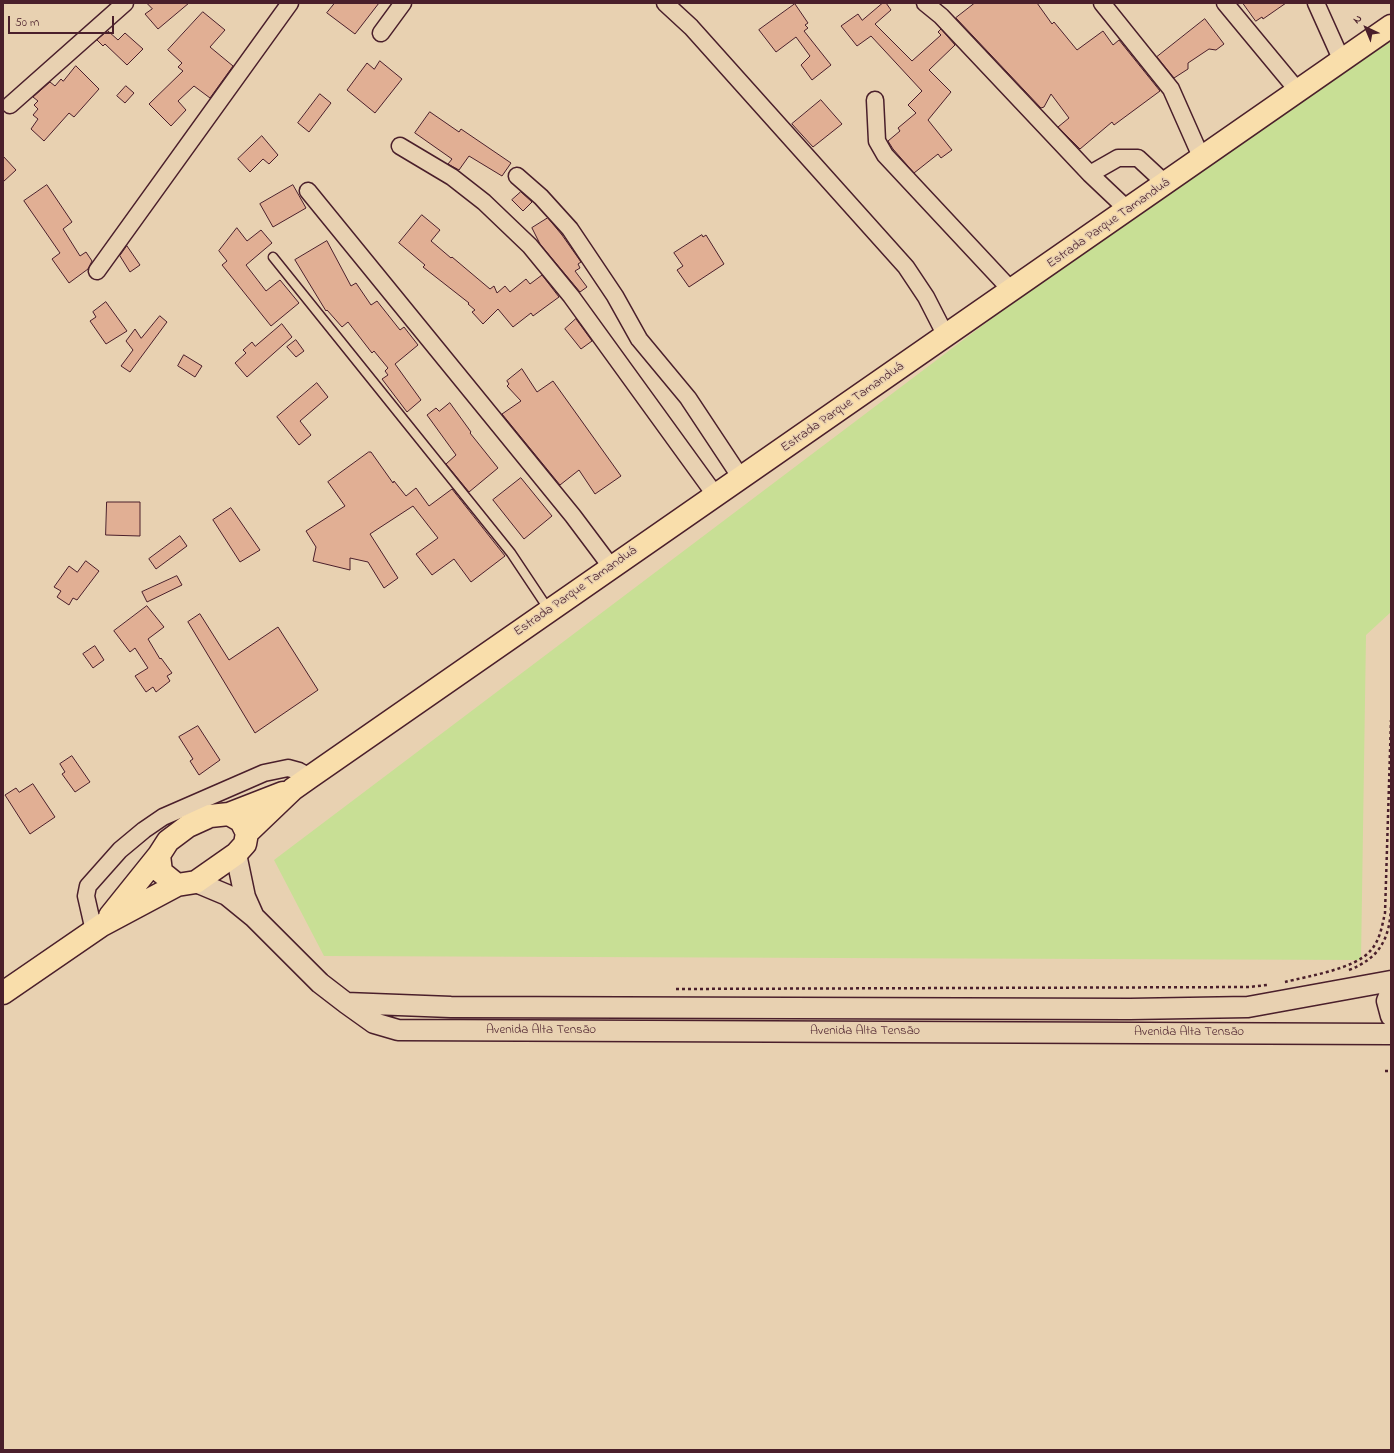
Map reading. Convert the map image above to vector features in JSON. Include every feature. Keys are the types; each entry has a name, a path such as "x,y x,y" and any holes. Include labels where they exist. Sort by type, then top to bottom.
{"main road":[{"name":"Estrada Parque Tamanduá","path":"247,833 302,783 1202,159 1391,26"},
{"name":"Estrada Parque Tamanduá","path":"160,855 168,841 188,826 210,816 229,814 302,783"},
{"path":"3,993 98,928 186,883 236,854 245,844 247,833 241,821 229,814"},
{"path":"98,928 160,855"},
{"path":"160,855 161,872 186,883"}],"street":[{"path":"10,105 125,3"},
{"path":"97,271 290,3"},
{"path":"381,33 403,3"},
{"path":"665,3 691,27 906,267 926,297 946,336"},
{"path":"925,3 941,16 1090,174 1128,210"},
{"path":"1102,3 1171,89 1202,159"},
{"path":"1225,3 1298,91"},
{"path":"1316,3 1342,61"},
{"path":"875,100 877,141 885,155 1012,291"},
{"path":"400,146 452,177 484,202 530,246 571,296 716,496"},
{"path":"1090,174 1118,158 1138,158 1166,184"},
{"path":"517,176 541,197 570,229 614,296 639,339 688,398 741,478"},
{"path":"308,191 573,516 612,568"},
{"path":"98,928 86,896 88,886 120,850 144,830 163,817 264,774 288,768 299,771 302,783"},
{"name":"Avenida Alta Tensāo","path":"236,854 245,897 254,917"},
{"name":"Avenida Alta Tensāo","path":"186,883 228,895 254,917 320,982 346,1003 374,1023 398,1030 1391,1034"},
{"name":"Avenida Alta Tensāo","path":"346,1003 451,1007 1130,1009 1248,1007 1391,982"},
{"path":"1391,991 1387,1001 1391,1016"}],"lane":[{"path":"273,257 511,553 550,610"}],"path":[{"path":"1284,982 1342,967 1360,959 1371,950 1381,932 1385,913 1391,720"},
{"path":"1342,973 1363,965 1375,955 1386,937 1391,906"},
{"path":"1313,980 1328,976"},
{"path":"675,989 1242,987 1270,985"},
{"path":"1385,1071 1391,1071"}],"green space":[{"path":"1391,40 1391,612 1366,635 1361,960 324,956 274,860 995,316"}],"building":[{"path":"147,3 189,3 158,29 145,14 152,9"},
{"path":"335,3 379,3 355,34 327,13"},
{"path":"883,3 886,3 891,10 875,24 912,61 941,35 938,32 941,29 955,45 929,70 951,92 928,120 952,150 941,158 938,154 914,173 888,141 900,131 898,128 916,113 908,105 922,91 871,36 857,46 841,26 858,14 862,20"},
{"path":"975,3 1037,3 1052,24 1054,22 1077,50 1103,31 1113,45 1119,40 1160,91 1114,125 1112,122 1080,149 1058,127 1069,118 1051,94 1044,107 1041,108 956,18"},
{"path":"1243,3 1286,3 1263,19 1262,17 1256,21"},
{"path":"795,4 808,23 805,25 808,28 804,31 831,65 812,80 801,65 810,56 796,37 776,52 759,30"},
{"path":"203,12 225,30 210,47 233,66 210,98 194,86 178,101 186,110 171,126 149,104 183,71 178,67 182,63 168,50"},
{"path":"1205,19 1224,44 1216,50 1209,49 1188,63 1188,69 1174,78 1157,57"},
{"path":"108,31 118,40 125,33 143,49 127,65 105,44 103,46 97,40"},
{"path":"380,61 402,79 375,113 347,90 367,63 374,69"},
{"path":"76,66 99,89 74,117 69,113 44,141 31,129 38,119 33,115 38,109 34,105 38,101 33,97 50,82 55,86 61,79 63,81"},
{"path":"126,86 134,93 125,103 117,96"},
{"path":"320,94 331,103 309,132 298,123"},
{"path":"821,100 842,124 813,147 792,124"},
{"path":"430,112 459,132 461,129 511,163 502,176 469,156 459,170 448,164 452,159 415,133"},
{"path":"262,136 278,155 269,164 263,159 250,172 238,159"},
{"path":"3,156 16,170 3,182"},
{"path":"47,185 72,222 63,229 80,256 86,252 92,261 88,269 69,283 52,259 60,253 24,201"},
{"path":"293,185 306,208 273,227 260,204"},
{"path":"521,192 532,202 523,211 512,200"},
{"path":"422,215 440,230 431,241 490,289 494,286 497,293 505,286 510,292 526,279 530,284 542,275 559,297 533,316 531,313 513,327 498,309 483,324 472,312 475,310 468,304 469,303 423,267 425,265 399,243"},
{"path":"548,218 581,262 578,264 580,268 575,271 587,287 580,292 540,244 532,228"},
{"path":"237,228 247,241 261,230 272,243 246,265 266,291 280,280 299,303 271,326 222,265 227,261 219,251"},
{"path":"702,235 703,237 706,235 724,264 689,287 677,270 683,266 674,253"},
{"path":"327,241 351,286 356,283 371,305 377,301 400,330 404,327 418,345 395,364 421,400 407,412 382,379 388,375 385,371 388,368 374,351 372,353 348,322 342,327 327,310 326,311 295,260"},
{"path":"127,246 140,265 130,272 120,256"},
{"path":"106,302 127,331 106,344 90,321 96,317 93,312"},
{"path":"160,316 167,322 130,372 121,366 133,350 126,341 135,329 141,338"},
{"path":"576,319 592,341 581,349 565,329"},
{"path":"282,324 292,337 247,377 235,363 246,353 243,350 252,342 255,346"},
{"path":"296,340 304,351 296,357 287,347"},
{"path":"184,355 202,366 195,377 178,366"},
{"path":"522,369 537,392 553,381 621,476 595,494 579,470 560,485 502,414 521,401 507,386 509,384 507,381"},
{"path":"317,383 328,397 300,421 311,435 299,445 277,417"},
{"path":"450,403 471,432 470,433 498,468 469,492 446,464 456,455 427,415 436,408 439,411"},
{"path":"371,452 393,483 394,481 406,496 416,488 429,506 452,489 505,556 471,582 454,559 432,575 416,554 438,538 413,506 370,534 398,578 384,588 368,562 350,558 350,570 313,561 316,547 306,531 345,506 328,482"},
{"path":"521,478 552,516 524,539 493,500"},
{"path":"107,502 140,502 140,536 106,535"},
{"path":"231,508 260,550 240,562 213,520"},
{"path":"180,536 187,546 156,569 149,559"},
{"path":"86,561 99,571 77,600 73,598 69,605 57,597 61,591 54,587 69,566 77,572"},
{"path":"177,576 182,585 147,602 142,592"},
{"path":"147,606 164,627 148,639 160,659 161,658 172,673 167,676 170,681 156,692 153,687 146,692 135,676 148,668 135,648 130,652 114,631"},
{"path":"200,614 229,660 278,627 318,690 255,733 188,622"},
{"path":"95,646 104,660 93,668 83,654"},
{"path":"198,726 220,760 199,775 190,761 193,759 179,737"},
{"path":"72,756 90,782 75,792 62,774 65,772 60,764"},
{"path":"33,784 55,817 30,834 5,795 16,788 19,792"}]}
